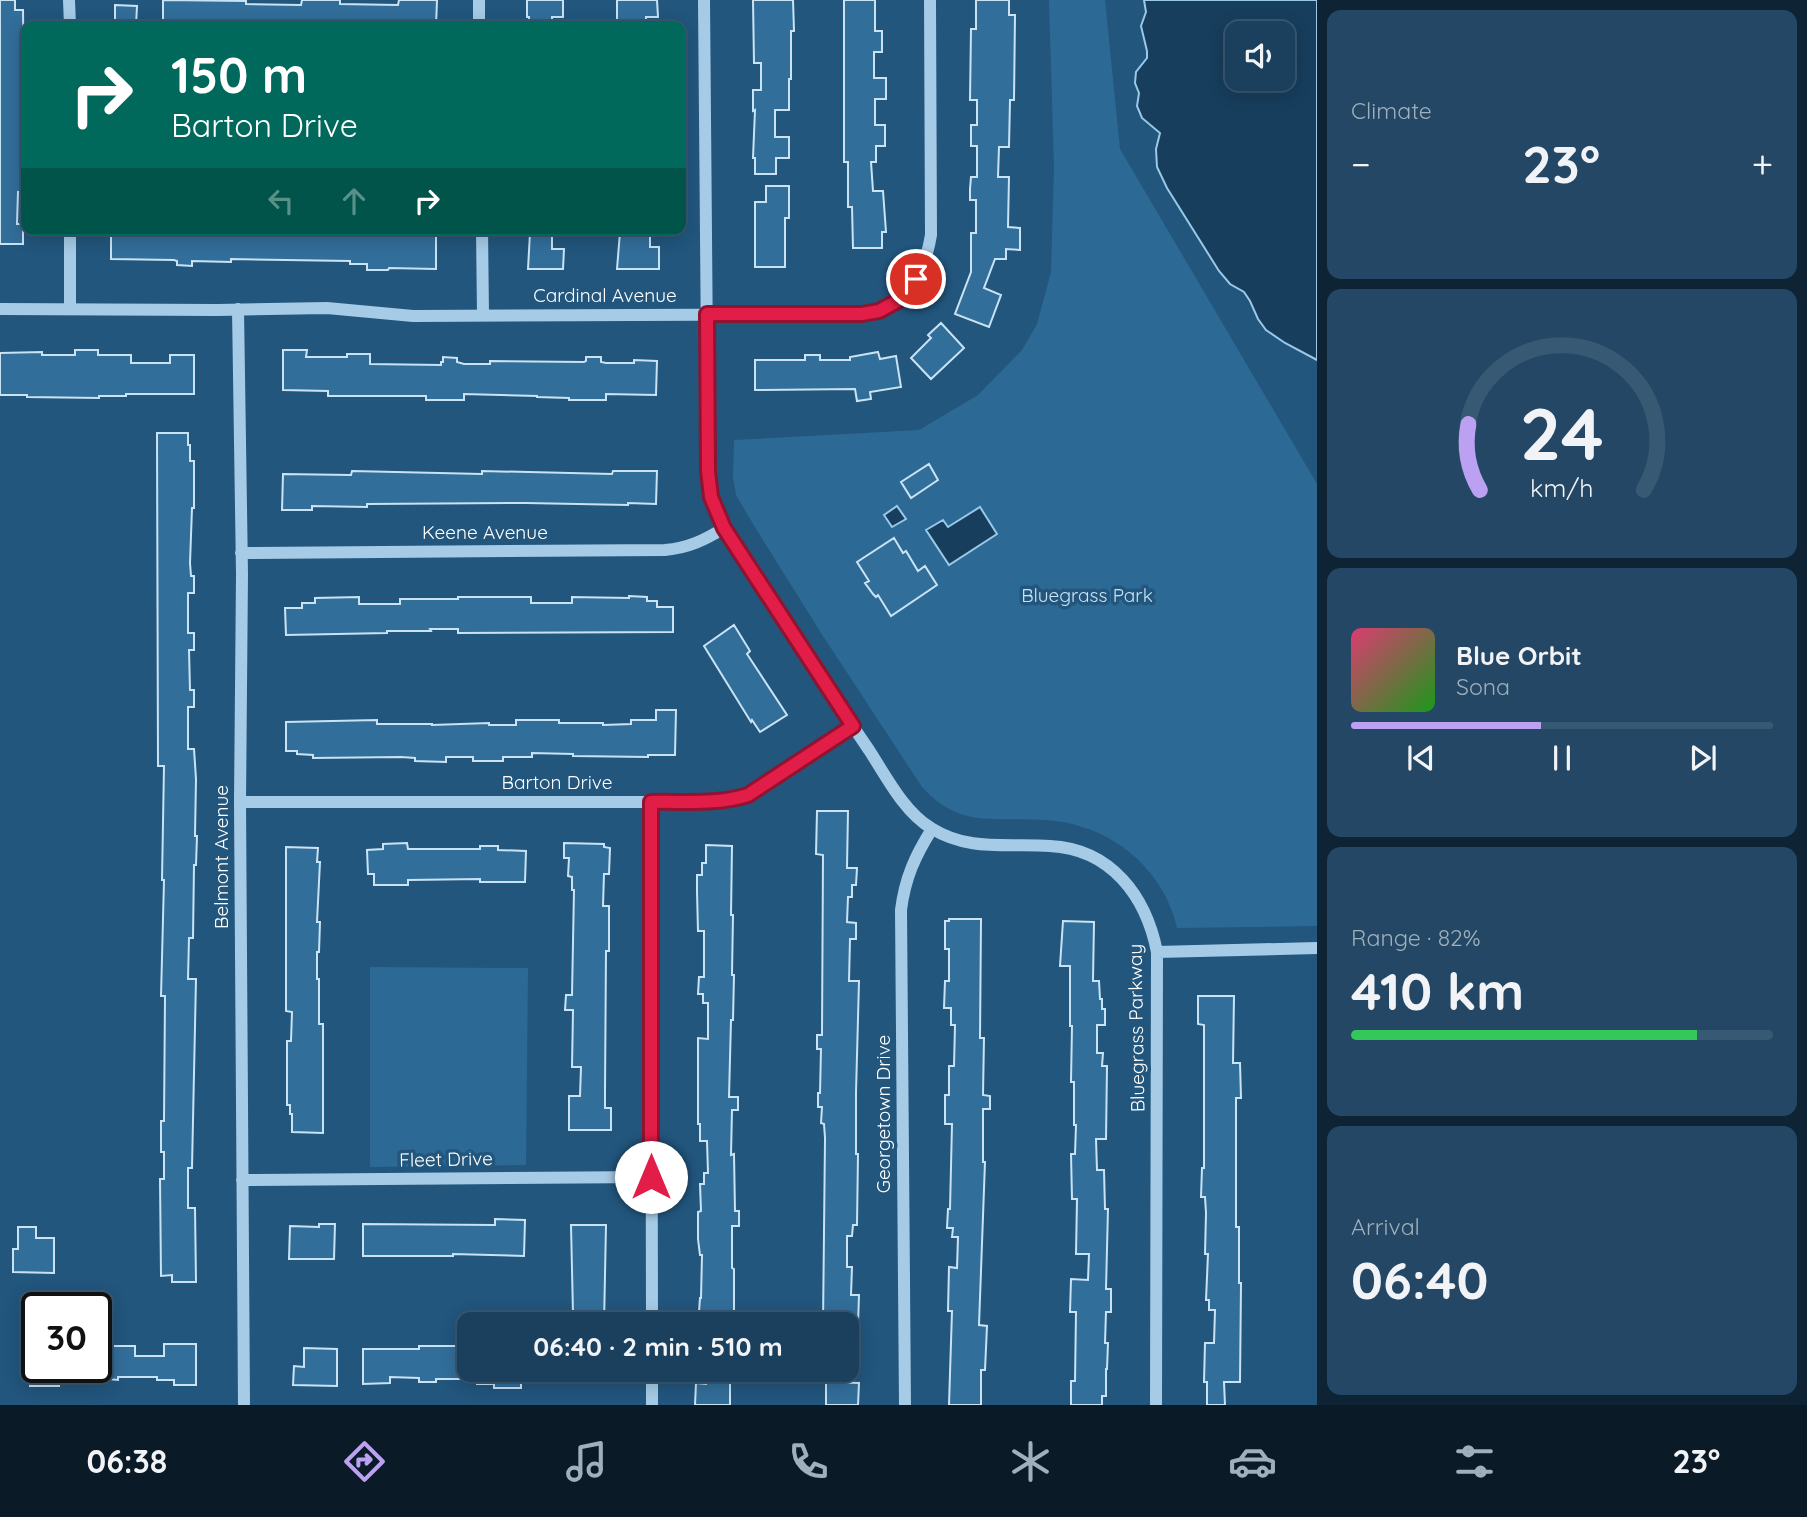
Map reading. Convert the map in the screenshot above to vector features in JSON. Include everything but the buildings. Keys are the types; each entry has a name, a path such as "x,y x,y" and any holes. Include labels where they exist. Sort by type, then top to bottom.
{"street":[{"path":"69,0 70,21"},
{"path":"479,0 479,21"},
{"name":"Bluegrass Parkway","path":"704,0 708,471 711,497 724,528 916,818 932,829 960,841 982,846 1051,846 1088,855 1124,878 1144,911 1153,932 1157,952 1156,1405"},
{"name":"Cardinal Avenue","path":"0,309 327,308 413,316 862,314 879,311 901,299 928,256 931,235 930,0"},
{"path":"70,235 70,308"},
{"path":"482,235 483,315"},
{"name":"Belmont Avenue","path":"238,310 242,553 240,802 244,1405"},
{"name":"Keene Avenue","path":"242,553 672,550 694,545 724,528"},
{"name":"Barton Drive","path":"240,802 720,801 748,795 853,726"},
{"path":"651,802 652,1312"},
{"name":"Georgetown Drive","path":"905,1405 901,910 910,868 932,829"},
{"path":"1157,952 1317,948"},
{"name":"Fleet Drive","path":"242,1180 651,1177"},
{"path":"652,1382 653,1405"}],"green space":[{"name":"Bluegrass Park","path":"1049,0 1105,0 1120,149 1317,484 1317,926 1177,928 1170,906 1146,868 1111,840 1069,823 980,818 951,810 936,801 922,787 821,633 736,495 733,478 734,440 919,430 978,395 1022,350 1037,324 1051,272 1054,168"},
{"path":"370,967 528,968 526,1165 370,1167"}],"shaded area":[{"path":"1144,0 1317,0 1317,360 1266,330 1244,292 1230,284 1219,271 1167,188 1157,167 1156,149 1160,133 1142,118 1137,106 1139,93 1135,83 1136,72 1147,58 1141,26 1146,12"},
{"path":"897,506 906,519 892,527 884,515"},
{"path":"980,507 997,534 949,565 926,530 943,520 948,527"}],"route":[{"path":"651,1177 651,802 720,801 748,795 853,726 724,528 711,497 708,471 707,314 862,314 879,311 901,299 916,279"}]}
